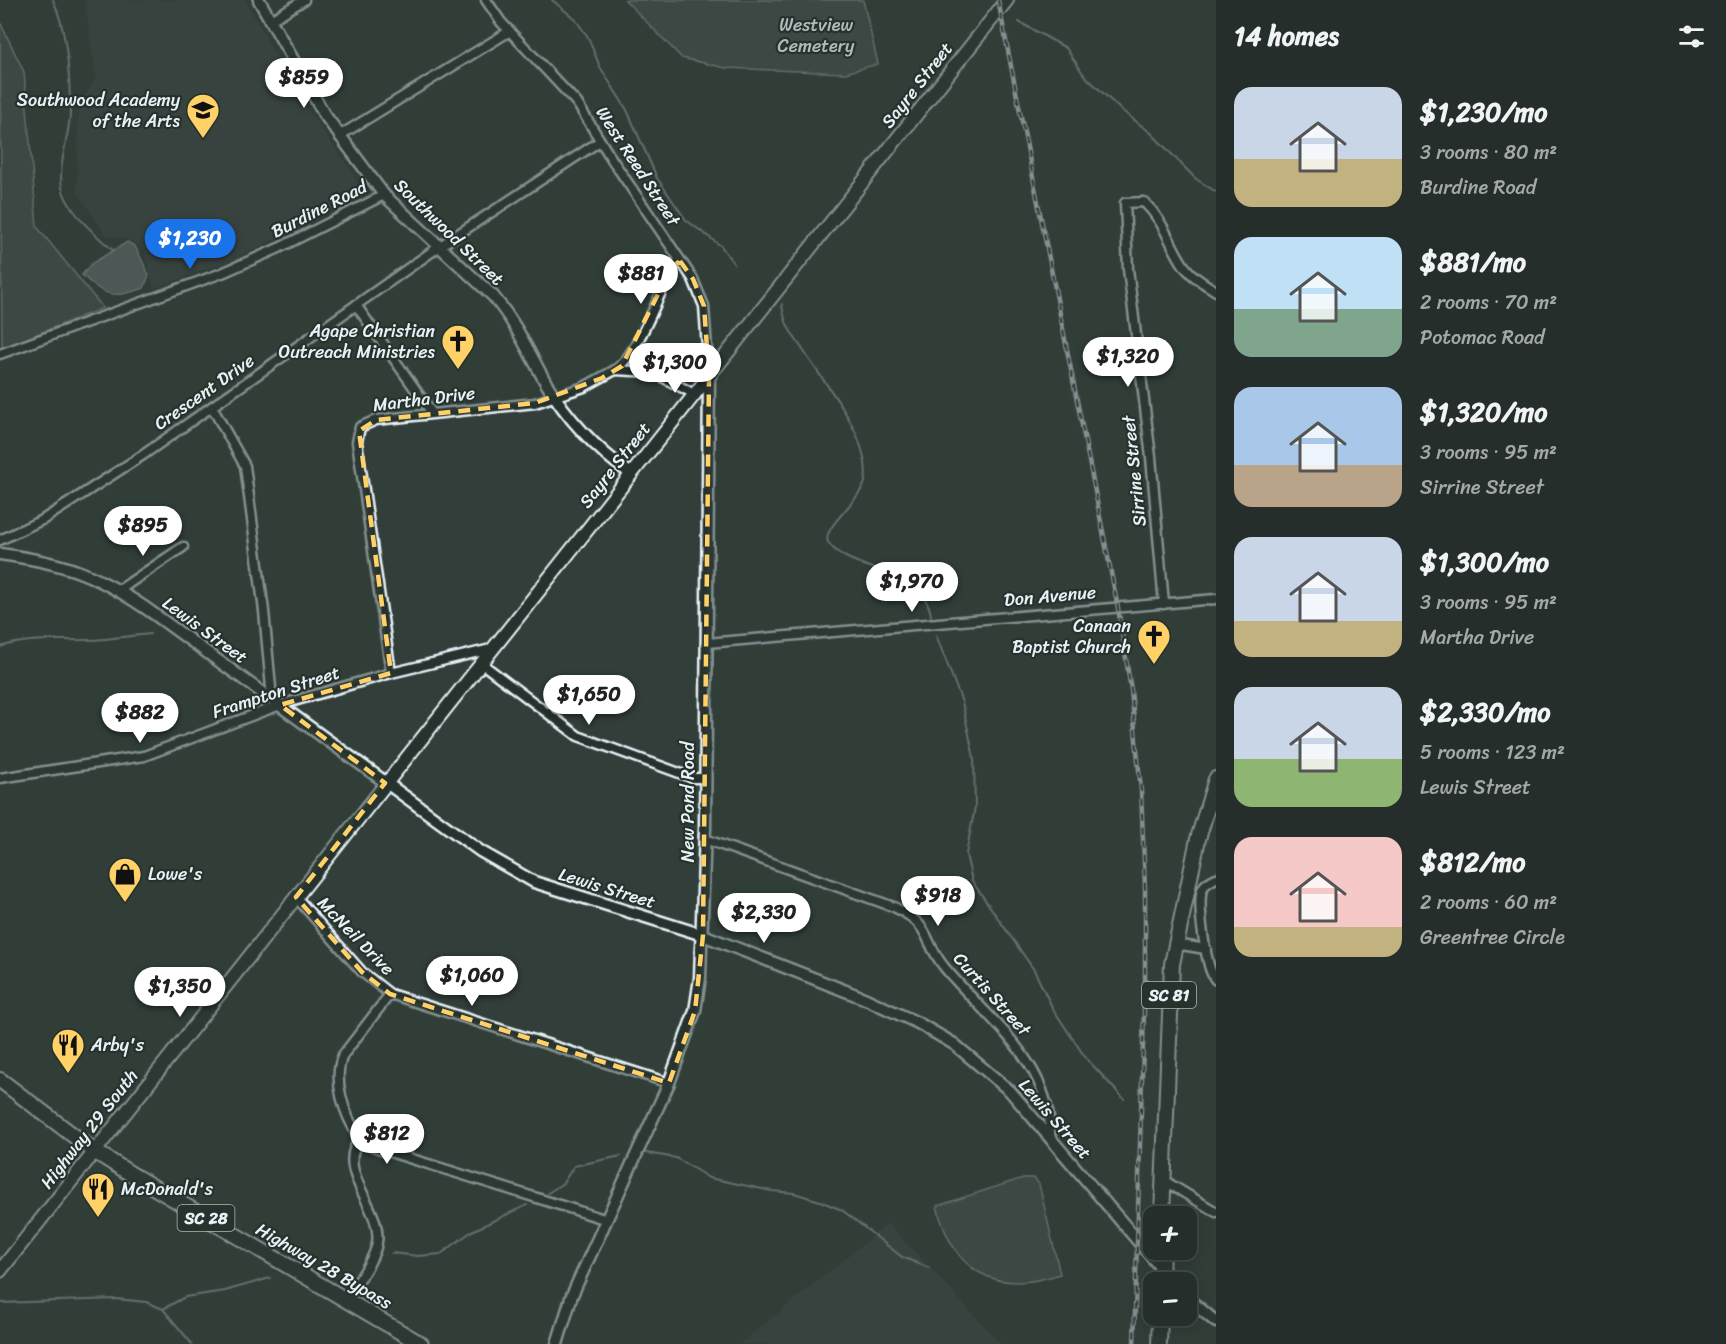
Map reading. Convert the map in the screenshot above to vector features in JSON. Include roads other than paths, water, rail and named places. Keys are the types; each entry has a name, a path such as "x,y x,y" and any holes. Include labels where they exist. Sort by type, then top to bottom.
{"main road":[{"name":"Sayre Street","path":"385,783 1006,0"},
{"name":"SC 81","path":"1162,1206 1169,1000 1175,944 1198,839 1216,779"},
{"name":"Highway 29 South","path":"0,1271 385,783"},
{"name":"Highway 28 Bypass","path":"0,1080 94,1151 421,1344"},
{"path":"1159,1344 1160,1326"}],"street":[{"name":"Southwood Street","path":"259,0 269,21 339,136 384,195 440,246 508,315 573,423 596,446 631,474"},
{"path":"269,21 304,0"},
{"name":"West Reed Street","path":"486,0 510,31 578,103 600,141 693,279 704,306 709,376"},
{"path":"339,136 510,31"},
{"name":"Crescent Drive","path":"0,540 69,504 212,407 440,246 600,141"},
{"name":"Burdine Road","path":"0,354 222,273 279,248 384,195"},
{"name":"Sirrine Street","path":"1164,604 1123,212 1125,203 1144,202 1157,214 1181,263 1197,280 1216,291"},
{"path":"615,370 622,366 636,343 671,268 680,261"},
{"path":"356,305 432,413"},
{"name":"Martha Drive","path":"391,673 357,437 360,427 376,420 524,405 556,398 615,370 653,372 694,394"},
{"name":"New Pond Road","path":"557,1344 565,1311 604,1219 669,1083 695,1011 704,935 709,376"},
{"path":"212,407 244,466 276,702"},
{"path":"119,590 183,547"},
{"name":"Lewis Street","path":"0,554 62,564 93,576 119,590 480,851 518,874 553,889 704,935 866,999 918,1023 954,1044 996,1077 1050,1138 1158,1272"},
{"name":"Don Avenue","path":"707,643 1216,599"},
{"name":"Frampton Street","path":"0,778 144,756 276,702 492,649"},
{"path":"481,663 578,736 693,778 705,778"},
{"name":"Curtis Street","path":"705,839 894,907 915,918 945,968 1027,1057 1048,1108 1050,1138"},
{"path":"1216,878 1206,883 1201,891 1208,968 1216,980"},
{"name":"McNeil Drive","path":"296,897 363,972 390,994 669,1083"},
{"path":"1175,944 1206,949"},
{"path":"390,994 343,1055 338,1065 339,1088 360,1138 380,1149 604,1219"},
{"path":"346,1300 378,1241 374,1215 353,1169 353,1152 360,1138"},
{"path":"1163,1180 1216,1212"},
{"path":"1197,1306 1216,1322"}],"waterway":[{"path":"53,0 65,40 69,85 70,113 61,173 63,191 77,215 113,250"},
{"path":"552,0 575,19 588,37 600,67 627,110 657,178 686,220 721,246 734,264"},
{"path":"1019,22 1066,48 1084,75 1120,109 1151,133 1196,179 1216,192"},
{"path":"782,304 785,319 791,331 846,413 858,438 864,458 865,482 857,497 830,530 827,536 828,542 837,552 851,560 901,580 915,589 926,601 931,616"},
{"path":"0,647 33,641 89,640 150,634"},
{"path":"936,635 962,702 974,758 975,807 966,854 972,881 1034,970 1053,1009 1085,1057 1124,1099"},
{"path":"641,1152 676,1158 709,1178 772,1191 794,1193 820,1201 842,1210 902,1257 929,1268"},
{"path":"548,1193 563,1183 574,1166 621,1156"},
{"path":"392,1253 418,1256 441,1254 472,1231 527,1205"},
{"path":"163,1309 185,1297 225,1291 270,1278"},
{"path":"0,1303 116,1299 146,1302 163,1309 192,1344"}],"railway":[{"path":"998,0 1118,608 1131,690 1141,790 1145,888 1145,978 1134,1344"}],"place":[{"name":"Southwood Academy of the Arts","path":"203,139"},
{"name":"Agape Christian Outreach Ministries","path":"458,370"},
{"name":"Canaan Baptist Church","path":"1154,665"},
{"name":"Lowe's","path":"125,903"},
{"name":"Arby's","path":"68,1074"},
{"name":"McDonald's","path":"98,1218"}],"park label":[{"name":"Westview Cemetery","path":"816,36"}]}
